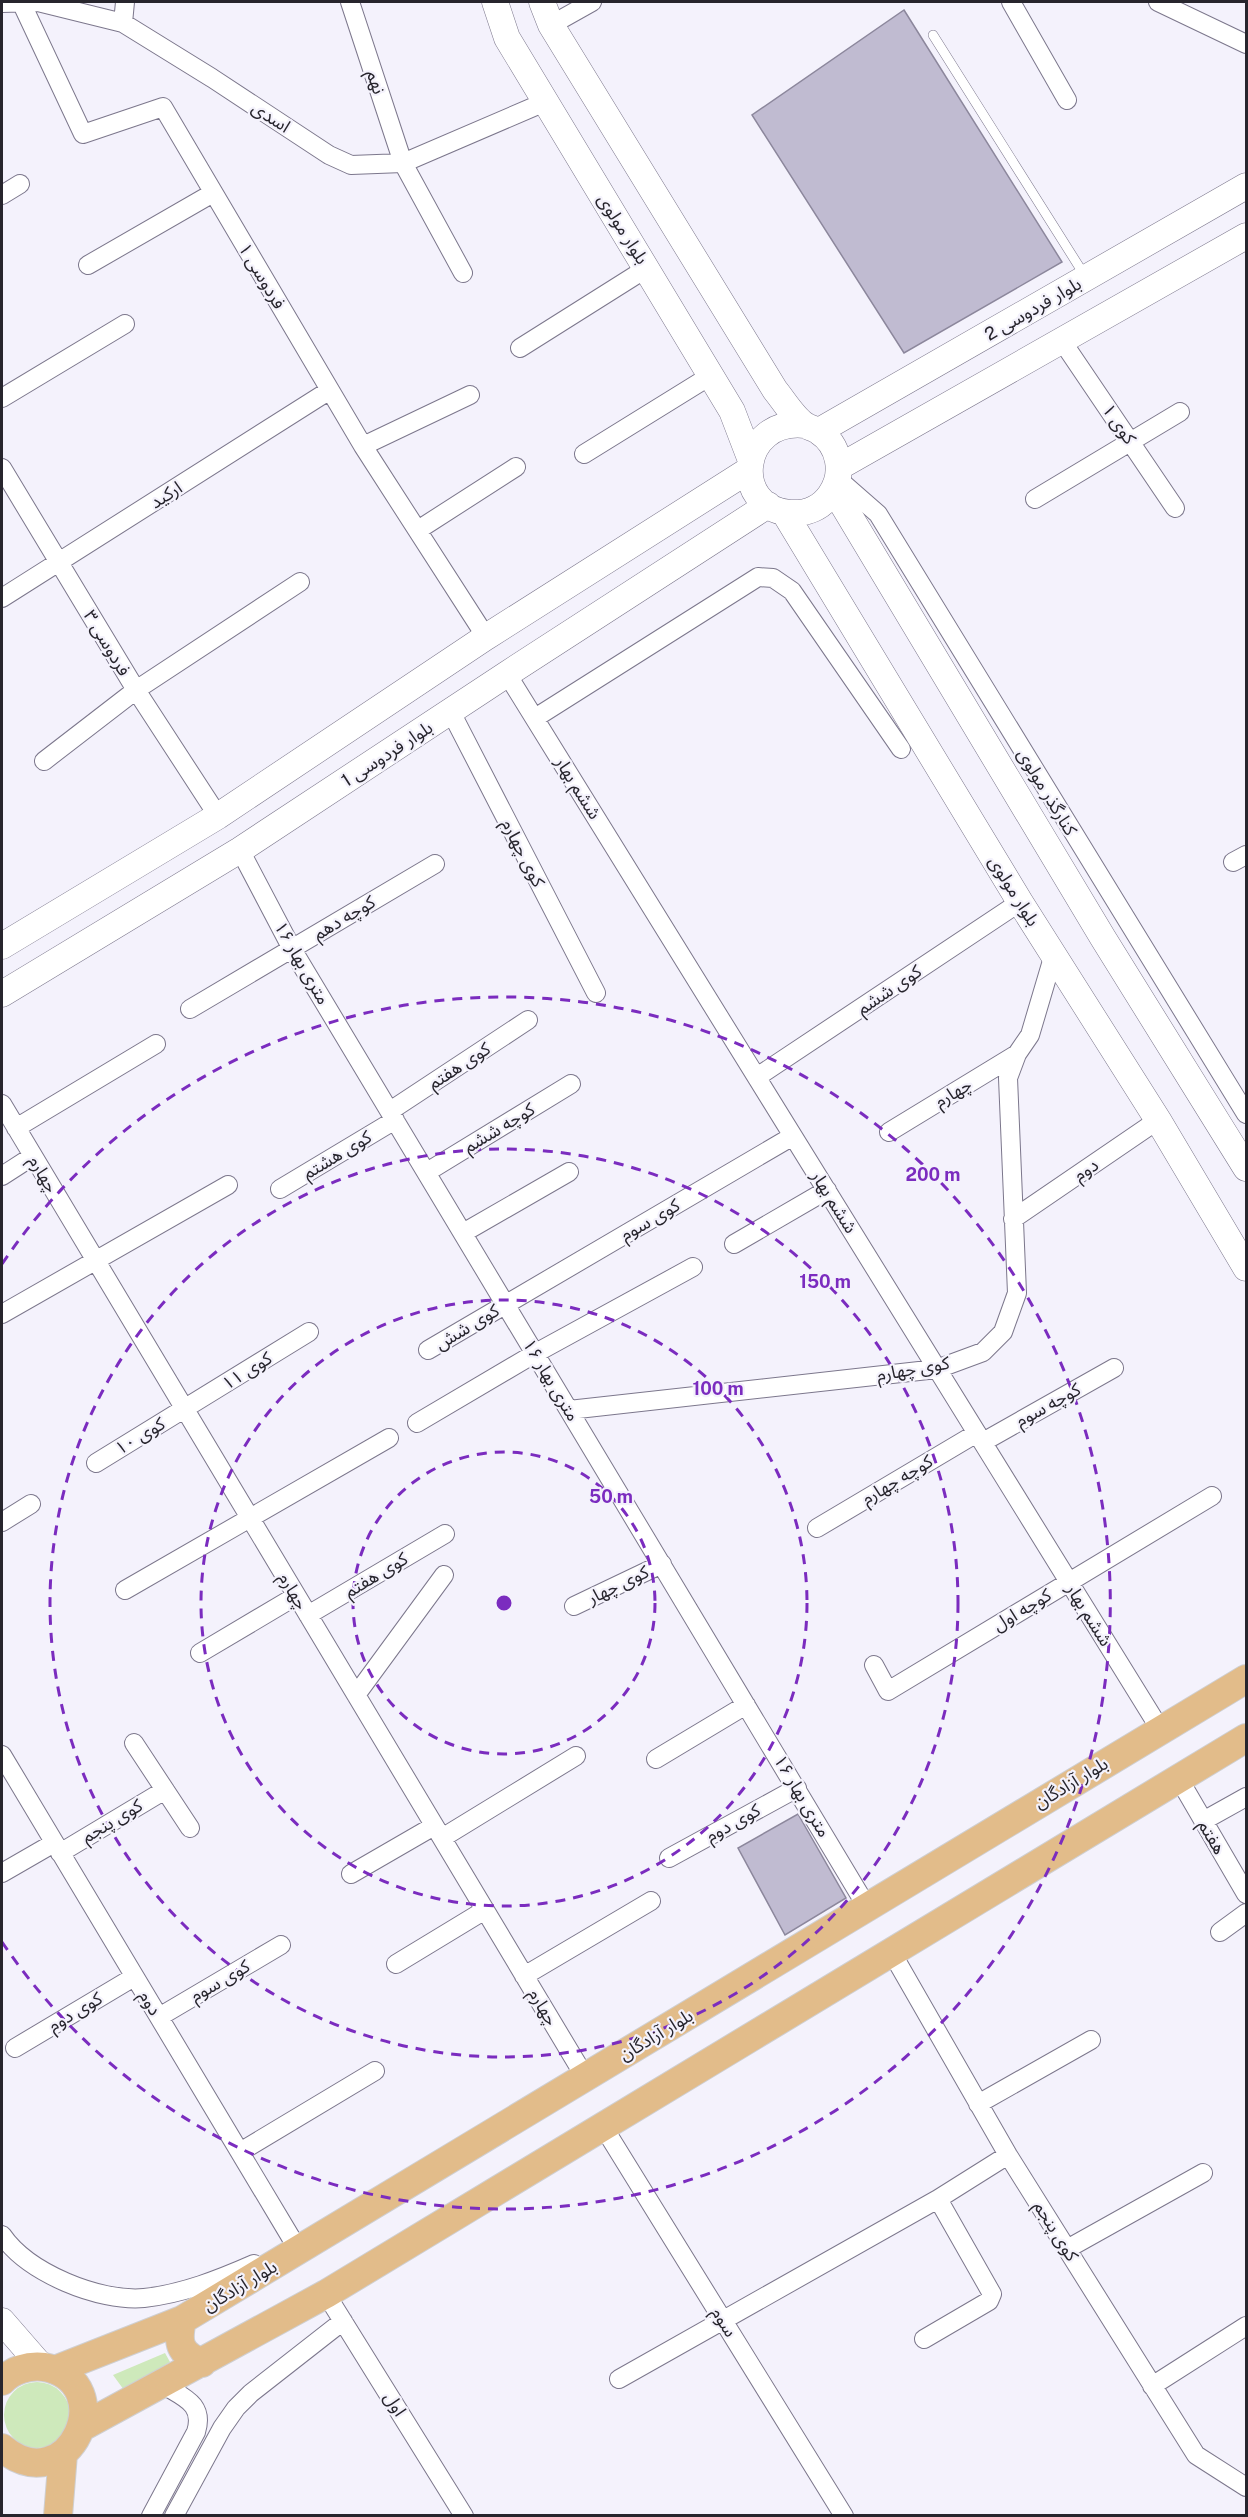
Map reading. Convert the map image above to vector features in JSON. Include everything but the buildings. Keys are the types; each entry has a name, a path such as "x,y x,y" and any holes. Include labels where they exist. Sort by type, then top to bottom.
{"main road":[{"name":"بلوار مولوی","path":"495,2 507,38 732,411 750,464"},
{"path":"546,13 775,390 834,447 837,479 1059,867 1246,1168"},
{"name":"بلوار فردوسی 2","path":"812,428 1086,278 1246,186"},
{"path":"750,464 754,490 776,509 795,513 818,507 837,479 1062,341 1246,236"},
{"path":"2,946 218,816 750,464 762,438 771,430 793,424 812,428"},
{"name":"بلوار مولوی","path":"776,509 1158,1120 1246,1268"},
{"name":"بلوار فردوسی 1","path":"2,994 240,850 507,674 776,509"},
{"path":"218,816 240,850"},
{"name":"بلوار آزادگان","path":"2,2381 16,2371 29,2367 48,2369 182,2320 297,2247 864,1901 1246,1679"},
{"path":"82,2427 326,2294 1246,1738"},
{"path":"182,2320 178,2338 182,2347 190,2358 202,2363"},
{"path":"2,2321 48,2369 66,2377 82,2400 84,2414 82,2427 71,2447 63,2454 42,2462 31,2462 10,2455 2,2448"},
{"path":"2,2448 2,2463"},
{"path":"58,2516 63,2454"}],"street":[{"name":"فردوسی ۱","path":"21,2 83,134 163,108 363,446 486,637"},
{"name":"اسدی","path":"2,3 38,2 123,23 329,155 351,165 403,163 545,102"},
{"path":"123,23 125,2"},
{"name":"نهم","path":"350,2 403,163 463,273"},
{"path":"546,13 592,2"},
{"path":"1011,2 1067,100"},
{"path":"1158,2 1246,44"},
{"path":"2,195 20,184"},
{"path":"88,265 213,193"},
{"path":"520,348 647,268"},
{"path":"2,398 125,324"},
{"name":"کوی ۱","path":"1062,341 1132,441 1175,508"},
{"path":"584,454 710,376"},
{"name":"ارکید","path":"2,598 59,564 330,390"},
{"path":"363,446 470,395"},
{"path":"1035,499 1180,412"},
{"path":"418,530 516,467"},
{"name":"فردوسی ۳","path":"2,468 136,690 218,816"},
{"name":"کنارگذر مولوی","path":"837,479 878,514 1246,1114"},
{"path":"535,718 758,577 774,578 792,591 901,749"},
{"path":"44,761 136,690 300,582"},
{"name":"ششم بهار","path":"507,674 1161,1730"},
{"name":"کوی چهارم","path":"451,712 596,993"},
{"name":"۱۶ متری بهار","path":"240,850 292,949 864,1901"},
{"name":"کوچه دهم","path":"190,1009 435,864"},
{"name":"کوی ششم","path":"757,1077 1020,902"},
{"name":"کوی چهارم","path":"569,1410 937,1368 983,1352 1003,1332 1017,1293 1008,1078 1017,1054 1030,1035 1054,954"},
{"name":"کوی هفتم","path":"392,1116 528,1020"},
{"path":"16,1128 156,1044"},
{"name":"چهارم","path":"889,1132 1017,1054"},
{"name":"کوچه ششم","path":"427,1173 572,1084"},
{"name":"چهارم","path":"2,1104 582,2072"},
{"name":"کوی هشتم","path":"280,1189 392,1116"},
{"name":"دوم","path":"1013,1219 1158,1120"},
{"name":"کوی سوم","path":"506,1304 793,1136"},
{"path":"2,1176 33,1156"},
{"path":"463,1233 569,1172"},
{"path":"2,1314 228,1185"},
{"path":"734,1244 826,1190"},
{"path":"417,1423 534,1354 693,1268"},
{"name":"کوی شش","path":"428,1350 506,1304"},
{"name":"کوی ۱۱","path":"185,1410 309,1332"},
{"name":"کوچه سوم","path":"980,1437 1114,1368"},
{"name":"کوی ۱۰","path":"96,1463 185,1410"},
{"name":"کوچه چهارم","path":"817,1528 980,1437"},
{"path":"125,1590 389,1438"},
{"name":"کوچه اول","path":"874,1665 888,1691 1212,1496"},
{"path":"2,1522 31,1504"},
{"name":"کوی هفتم","path":"308,1615 445,1534"},
{"name":"کوی چهار","path":"574,1606 662,1564"},
{"path":"356,1695 444,1575"},
{"path":"200,1653 296,1596"},
{"path":"656,1759 746,1705"},
{"path":"134,1743 190,1828"},
{"name":"دوم","path":"2,1755 297,2247"},
{"path":"351,1874 438,1832 576,1756"},
{"name":"هفتم","path":"1179,1779 1246,1894"},
{"name":"کوی دوم","path":"669,1858 796,1788"},
{"name":"کوی پنجم","path":"57,1848 165,1790"},
{"path":"1203,1821 1246,1797"},
{"path":"2,1873 57,1848"},
{"path":"524,1976 651,1901"},
{"path":"396,1964 485,1910"},
{"path":"1220,1932 1246,1913"},
{"name":"کوی سوم","path":"159,2017 281,1945"},
{"name":"کوی پنجم","path":"892,1953 1008,2155 1196,2455 1246,2487"},
{"name":"کوی دوم","path":"15,2048 134,1977"},
{"path":"978,2104 1091,2040"},
{"path":"240,2152 375,2071"},
{"name":"سوم","path":"604,2128 844,2516"},
{"path":"619,2379 724,2322 938,2199 1008,2155"},
{"path":"1067,2249 1203,2173"},
{"path":"924,2339 989,2301 992,2294 938,2199"},
{"path":"2,2235 27,2261 60,2281 98,2293 143,2298 178,2291 223,2277 297,2247"},
{"name":"اول","path":"326,2294 464,2516"},
{"path":"174,2516 222,2428 236,2408 251,2393 343,2321"},
{"path":"1152,2386 1246,2326"},
{"path":"151,2516 200,2422 193,2404 162,2384"}],"lane":[{"path":"933,35 1086,278"}],"green space":[{"path":"165,2353 170,2362 124,2390 113,2375"},
{"path":"30,2382 44,2382 56,2387 65,2396 70,2415 68,2428 61,2439 44,2448 30,2448 18,2443 9,2434 4,2422 4,2408 9,2396 18,2387"}]}
